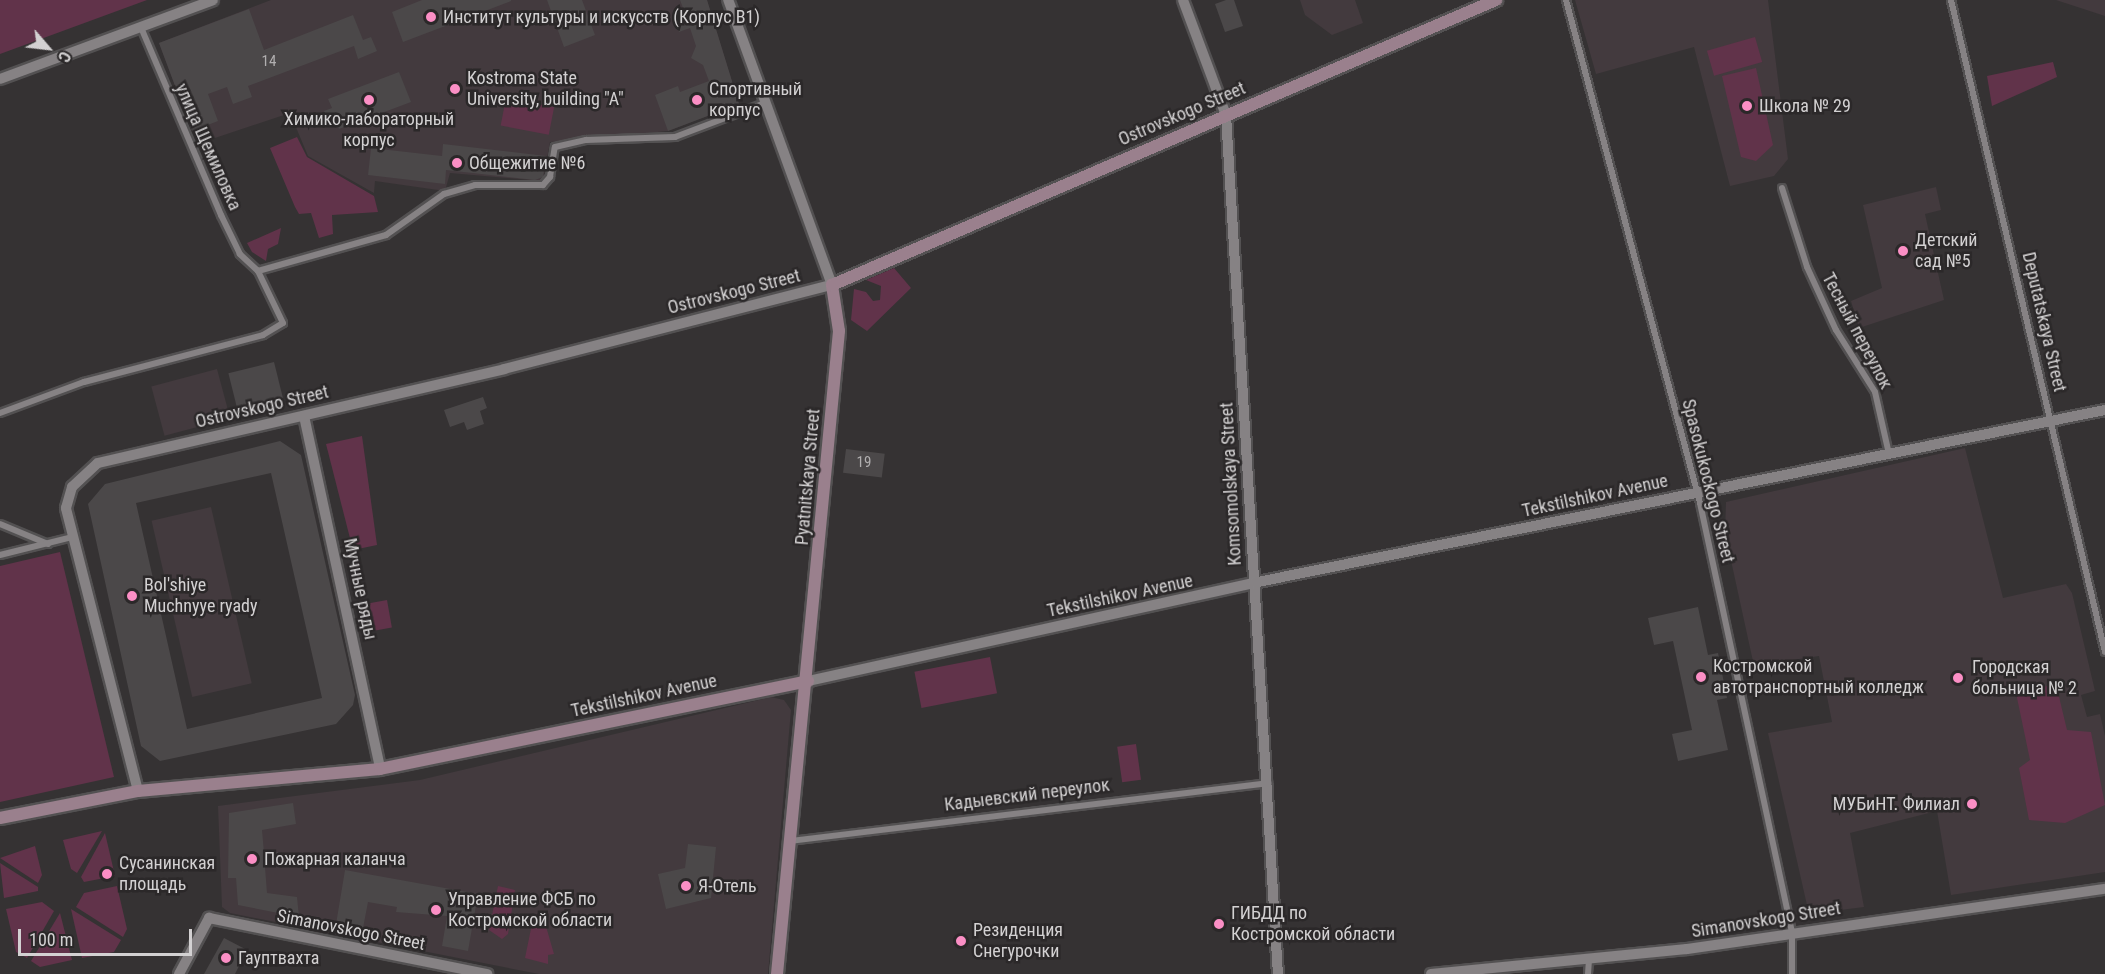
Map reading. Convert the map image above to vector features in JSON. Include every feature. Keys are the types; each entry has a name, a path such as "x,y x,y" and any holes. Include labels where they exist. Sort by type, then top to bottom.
{"main road":[{"name":"Ostrovskogo Street","path":"832,285 1496,0"},
{"name":"Pyatnitskaya Street","path":"777,974 808,681 839,331 832,285"},
{"name":"Tekstilshikov Avenue","path":"0,818 138,791 380,769 808,681"}],"street":[{"path":"0,79 213,0"},
{"name":"Pyatnitskaya Street","path":"728,0 832,285"},
{"name":"Komsomolskaya Street","path":"1183,0 1226,115 1253,583 1269,782 1278,974"},
{"name":"Spasokukoсkogo Street","path":"1566,0 1697,491 1792,931 1792,974"},
{"name":"Deputatskaya Street","path":"1951,0 2105,652"},
{"name":"улица Щемиловка","path":"0,413 84,382 263,335 283,324 258,271 240,254 221,215 141,27"},
{"path":"258,271 386,235 444,194 475,184 543,185 550,177 555,147 586,140 675,136 765,103"},
{"name":"Тесный переулок","path":"1782,188 1807,267 1836,330 1875,392 1889,455"},
{"name":"Ostrovskogo Street","path":"72,537 66,508 72,487 98,463 304,416 832,285"},
{"name":"Tekstilshikov Avenue","path":"808,681 1253,583 1697,491 1889,455 2105,410"},
{"name":"Мучные ряды","path":"304,416 380,769"},
{"path":"0,524 48,544"},
{"path":"0,555 72,537 138,791"},
{"name":"Кадыевский переулок","path":"790,842 1269,782"},
{"name":"Simanovskogo Street","path":"1431,974 1687,950 1792,931 2105,889"},
{"name":"Simanovskogo Street","path":"179,974 209,918 487,974"},
{"path":"1588,974 1589,958"}],"shaded area":[{"path":"0,0 147,0 0,54"},
{"name":"Kostroma State University, building \"A\"","path":"271,0 707,0 739,104 668,131 550,142 543,181 450,173 445,191 375,181 374,193 308,156 290,113 206,141 192,131 159,43"},
{"path":"1300,0 1355,0 1363,23 1332,35 1305,15"},
{"name":"Школа № 29","path":"1575,0 1768,0 1788,159 1774,176 1730,186 1694,47 1596,74"},
{"path":"2056,0 2105,0 2105,16"},
{"path":"1755,37 1762,62 1714,76 1707,51"},
{"path":"2053,62 2057,77 1992,106 1987,76"},
{"path":"1756,68 1773,145 1756,161 1741,157 1722,76"},
{"path":"506,98 554,107 549,135 501,125"},
{"path":"297,137 307,157 374,196 378,212 332,215 333,234 319,238 311,213 299,214 295,207 270,148"},
{"name":"Детский сад №5","path":"1936,187 1941,210 1925,214 1944,300 1859,328 1851,301 1882,288 1863,205"},
{"path":"281,228 278,244 268,249 266,261 252,252 247,243"},
{"path":"894,268 911,288 867,331 851,320 854,289 866,292 873,301 880,300 881,286 866,280"},
{"path":"217,369 230,418 165,436 151,387"},
{"path":"362,436 377,545 353,550 326,444"},
{"name":"Городская больница № 2","path":"1965,448 2003,598 2066,584 2072,593 2095,691 2081,695 2087,717 2100,714 2105,736 2105,872 1951,895 1937,811 1850,833 1864,907 1809,914 1768,733 1832,722 1819,656 1754,666 1725,533 1726,502"},
{"path":"211,507 252,683 192,697 152,521"},
{"path":"60,552 114,777 0,802 0,566"},
{"path":"387,600 392,628 374,631 369,603"},
{"path":"990,657 997,693 921,708 914,672"},
{"path":"2056,684 2067,730 2091,732 2105,805 2065,823 2029,820 2019,768 2030,760 2016,693"},
{"path":"771,697 784,700 791,710 768,974 539,974 230,913 222,907 218,806 420,780"},
{"path":"1136,744 1141,780 1122,782 1117,747"},
{"path":"102,831 77,873 71,869 63,840"},
{"path":"105,833 115,876 84,882 81,877"},
{"path":"35,846 42,875 38,883 0,858"},
{"path":"0,863 38,887 38,891 4,898"},
{"path":"117,886 127,929 123,937 76,907 84,893"},
{"path":"498,886 515,890 508,934 502,939 489,930"},
{"path":"42,902 54,911 27,958 16,952 6,909"},
{"path":"71,909 121,940 114,952 82,958"},
{"path":"60,913 72,960 40,967 31,961"},
{"path":"534,914 543,916 554,954 548,955 548,964 525,958"}],"building":[{"name":"Институт культуры и искусств (Корпус В1)","path":"422,0 511,1 403,42 392,12"},
{"name":"Институт культуры и искусств (Корпус В1)","path":"547,0 582,0 595,35 564,47"},
{"path":"680,0 707,0 739,104 668,131 655,95 678,86 680,92 709,81 703,65 691,58 696,46 690,28 679,32 675,20 686,16"},
{"path":"1234,0 1243,26 1225,32 1215,4"},
{"path":"249,9 264,50 353,15 363,40 371,37 377,51 358,59 354,46 248,86 252,97 233,104 227,87 208,94 218,121 192,131 159,43"},
{"name":"Химико-лабораторный корпус","path":"399,72 411,102 339,129 336,120 329,122 324,111 332,108 328,99"},
{"name":"Общежитие №6","path":"443,144 546,156 543,177 535,180 446,170 445,184 368,175 371,148 442,156"},
{"path":"274,362 283,398 237,409 228,373"},
{"path":"483,397 487,408 480,411 484,424 467,430 464,422 450,427 444,410"},
{"name":"Bol'shiye Muchnyye ryady","path":"280,441 301,455 355,695 353,705 336,724 160,761 141,746 88,504 105,484","holes":["271,473 322,698 187,729 136,503"]},
{"path":"846,449 885,454 882,478 843,473"},
{"name":"Костромской автотранспортный колледж","path":"1698,607 1708,655 1718,653 1727,698 1717,700 1728,750 1678,761 1672,734 1692,730 1673,641 1654,645 1648,618"},
{"name":"Пожарная каланча","path":"293,803 296,824 262,830 264,853 278,852 279,866 265,867 267,893 297,897 299,917 238,905 236,878 228,878 229,813"},
{"name":"Я-Отель","path":"688,844 716,847 711,898 666,909 658,874 685,868"},
{"name":"Управление ФСБ по Костромской области","path":"345,870 478,894 468,951 442,946 447,916 396,912 397,907 368,902 363,928 336,924"},
{"name":"Гауптвахта","path":"224,938 247,950 235,974 204,974"}],"place":[{"name":"Институт культуры и искусств (Корпус В1)","path":"431,17"},
{"name":"Kostroma State University, building \"A\"","path":"455,89"},
{"name":"Химико-лабораторный корпус","path":"369,100"},
{"name":"Спортивный корпус","path":"697,100"},
{"name":"Школа № 29","path":"1747,106"},
{"name":"Общежитие №6","path":"457,163"},
{"name":"Детский сад №5","path":"1903,251"},
{"name":"Bol'shiye Muchnyye ryady","path":"132,596"},
{"name":"Костромской автотранспортный колледж","path":"1701,677"},
{"name":"Городская больница № 2","path":"1958,678"},
{"name":"МУБиНТ. Филиал","path":"1972,804"},
{"name":"Пожарная каланча","path":"252,859"},
{"name":"Сусанинская площадь","path":"107,874"},
{"name":"Я-Отель","path":"686,886"},
{"name":"Управление ФСБ по Костромской области","path":"436,910"},
{"name":"ГИБДД по Костромской области","path":"1219,924"},
{"name":"Резиденция Снегурочки","path":"961,941"},
{"name":"Гауптвахта","path":"226,958"}]}
